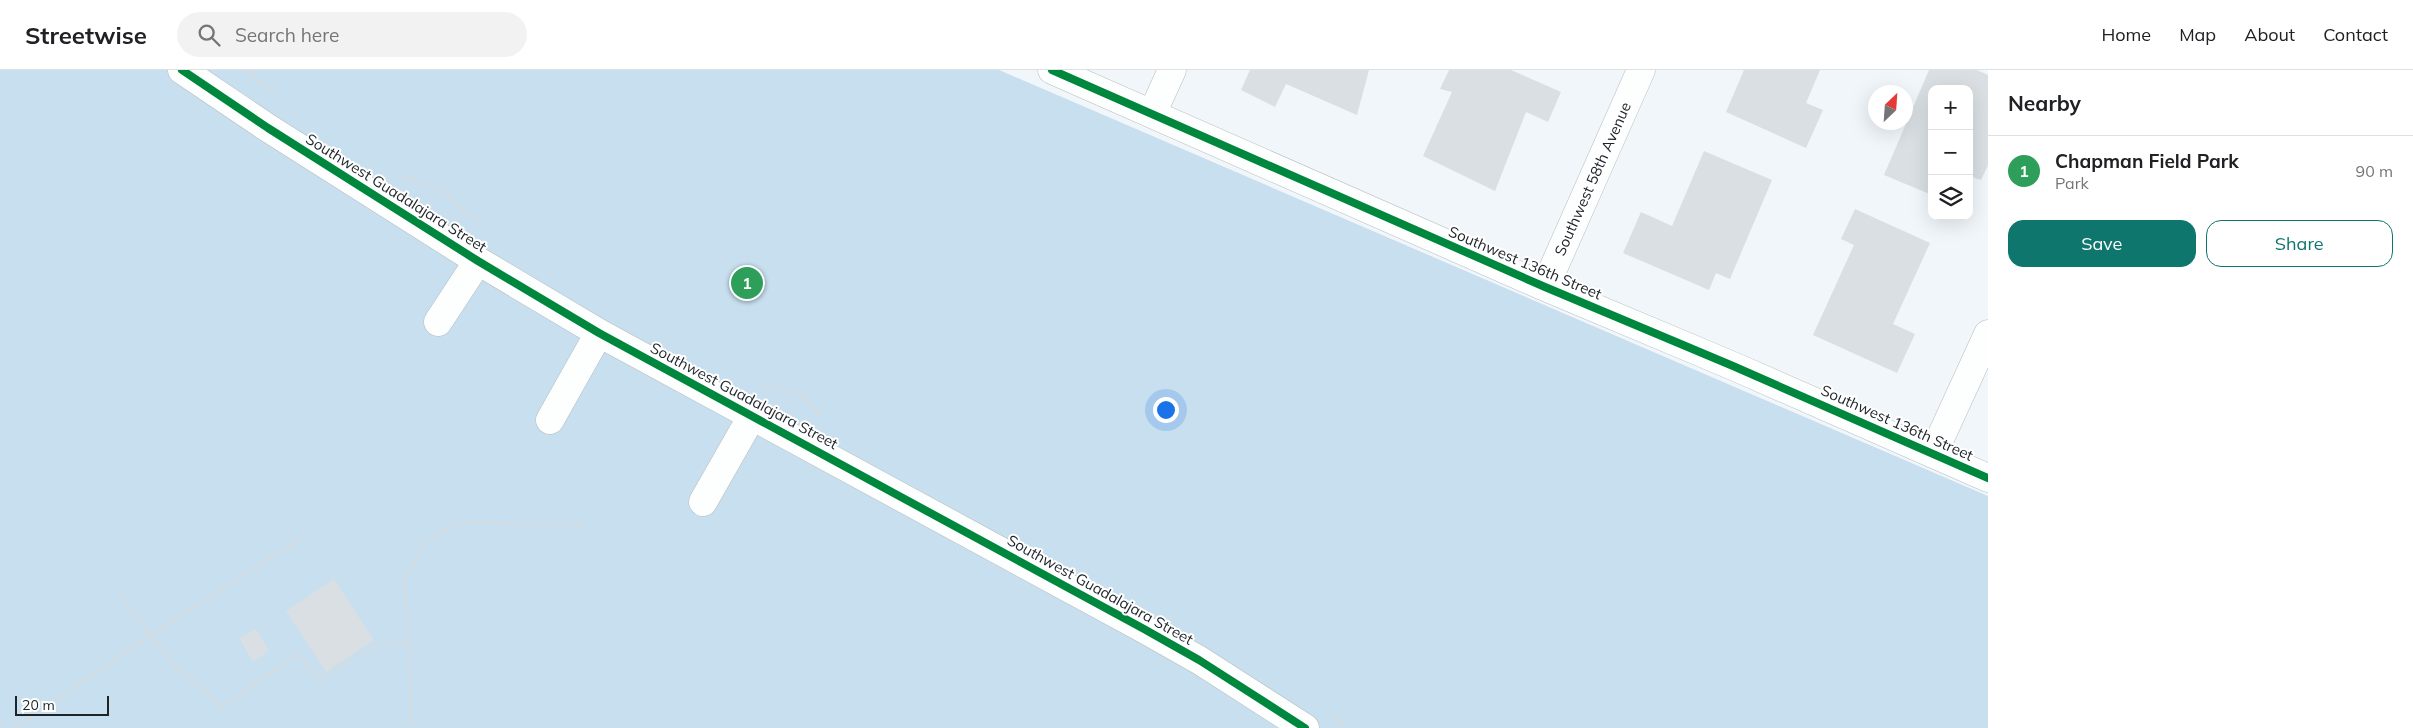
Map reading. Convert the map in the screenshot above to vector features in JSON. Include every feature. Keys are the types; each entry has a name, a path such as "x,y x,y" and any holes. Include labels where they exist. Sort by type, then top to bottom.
{"street":[{"name":"Southwest Guadalajara Street","path":"182,70 268,128 478,262 599,333 1198,660 1305,728"},
{"name":"Southwest 136th Street","path":"1052,70 1545,288 1733,366 1988,478"},
{"path":"1152,114 1172,70"},
{"name":"Southwest 58th Avenue","path":"1545,288 1641,70"},
{"path":"438,322 478,262"},
{"path":"550,420 599,333"},
{"path":"1933,454 1988,334"},
{"path":"703,502 752,416"}],"path":[{"path":"411,727 409,642 404,580 422,547 455,522 581,525"},
{"path":"16,728 150,635 302,537"},
{"path":"121,594 171,662 222,707 297,654 318,679 374,646 409,642"}],"shaded area":[{"path":"0,70 999,70 1988,496 1988,728 0,728"}],"building":[{"path":"1250,70 1369,70 1357,115 1286,84 1275,107 1241,90"},
{"path":"1449,70 1511,70 1561,92 1548,122 1526,112 1495,191 1423,156 1452,92 1440,89"},
{"path":"1744,70 1820,70 1806,103 1823,110 1806,148 1726,112"},
{"path":"1929,70 1977,70 1988,75 1988,165 1981,180 1973,177 1973,85 1928,85 1928,193 1884,175 1903,130 1913,130 1913,107"},
{"path":"1704,151 1772,180 1730,279 1716,273 1709,290 1623,253 1641,212 1672,226"},
{"path":"1855,209 1930,243 1893,324 1915,334 1897,373 1813,335 1854,245 1841,239"},
{"path":"334,579 374,640 326,672 286,611"},
{"path":"256,629 269,651 253,662 239,638"}],"cycle path":[{"path":"182,70 268,128 478,261 599,333 1144,629 1199,660 1305,728"},
{"path":"1052,70 1545,287 1733,366 1988,478"}],"place":[{"name":"Chapman Field Park","path":"747,283"}]}
